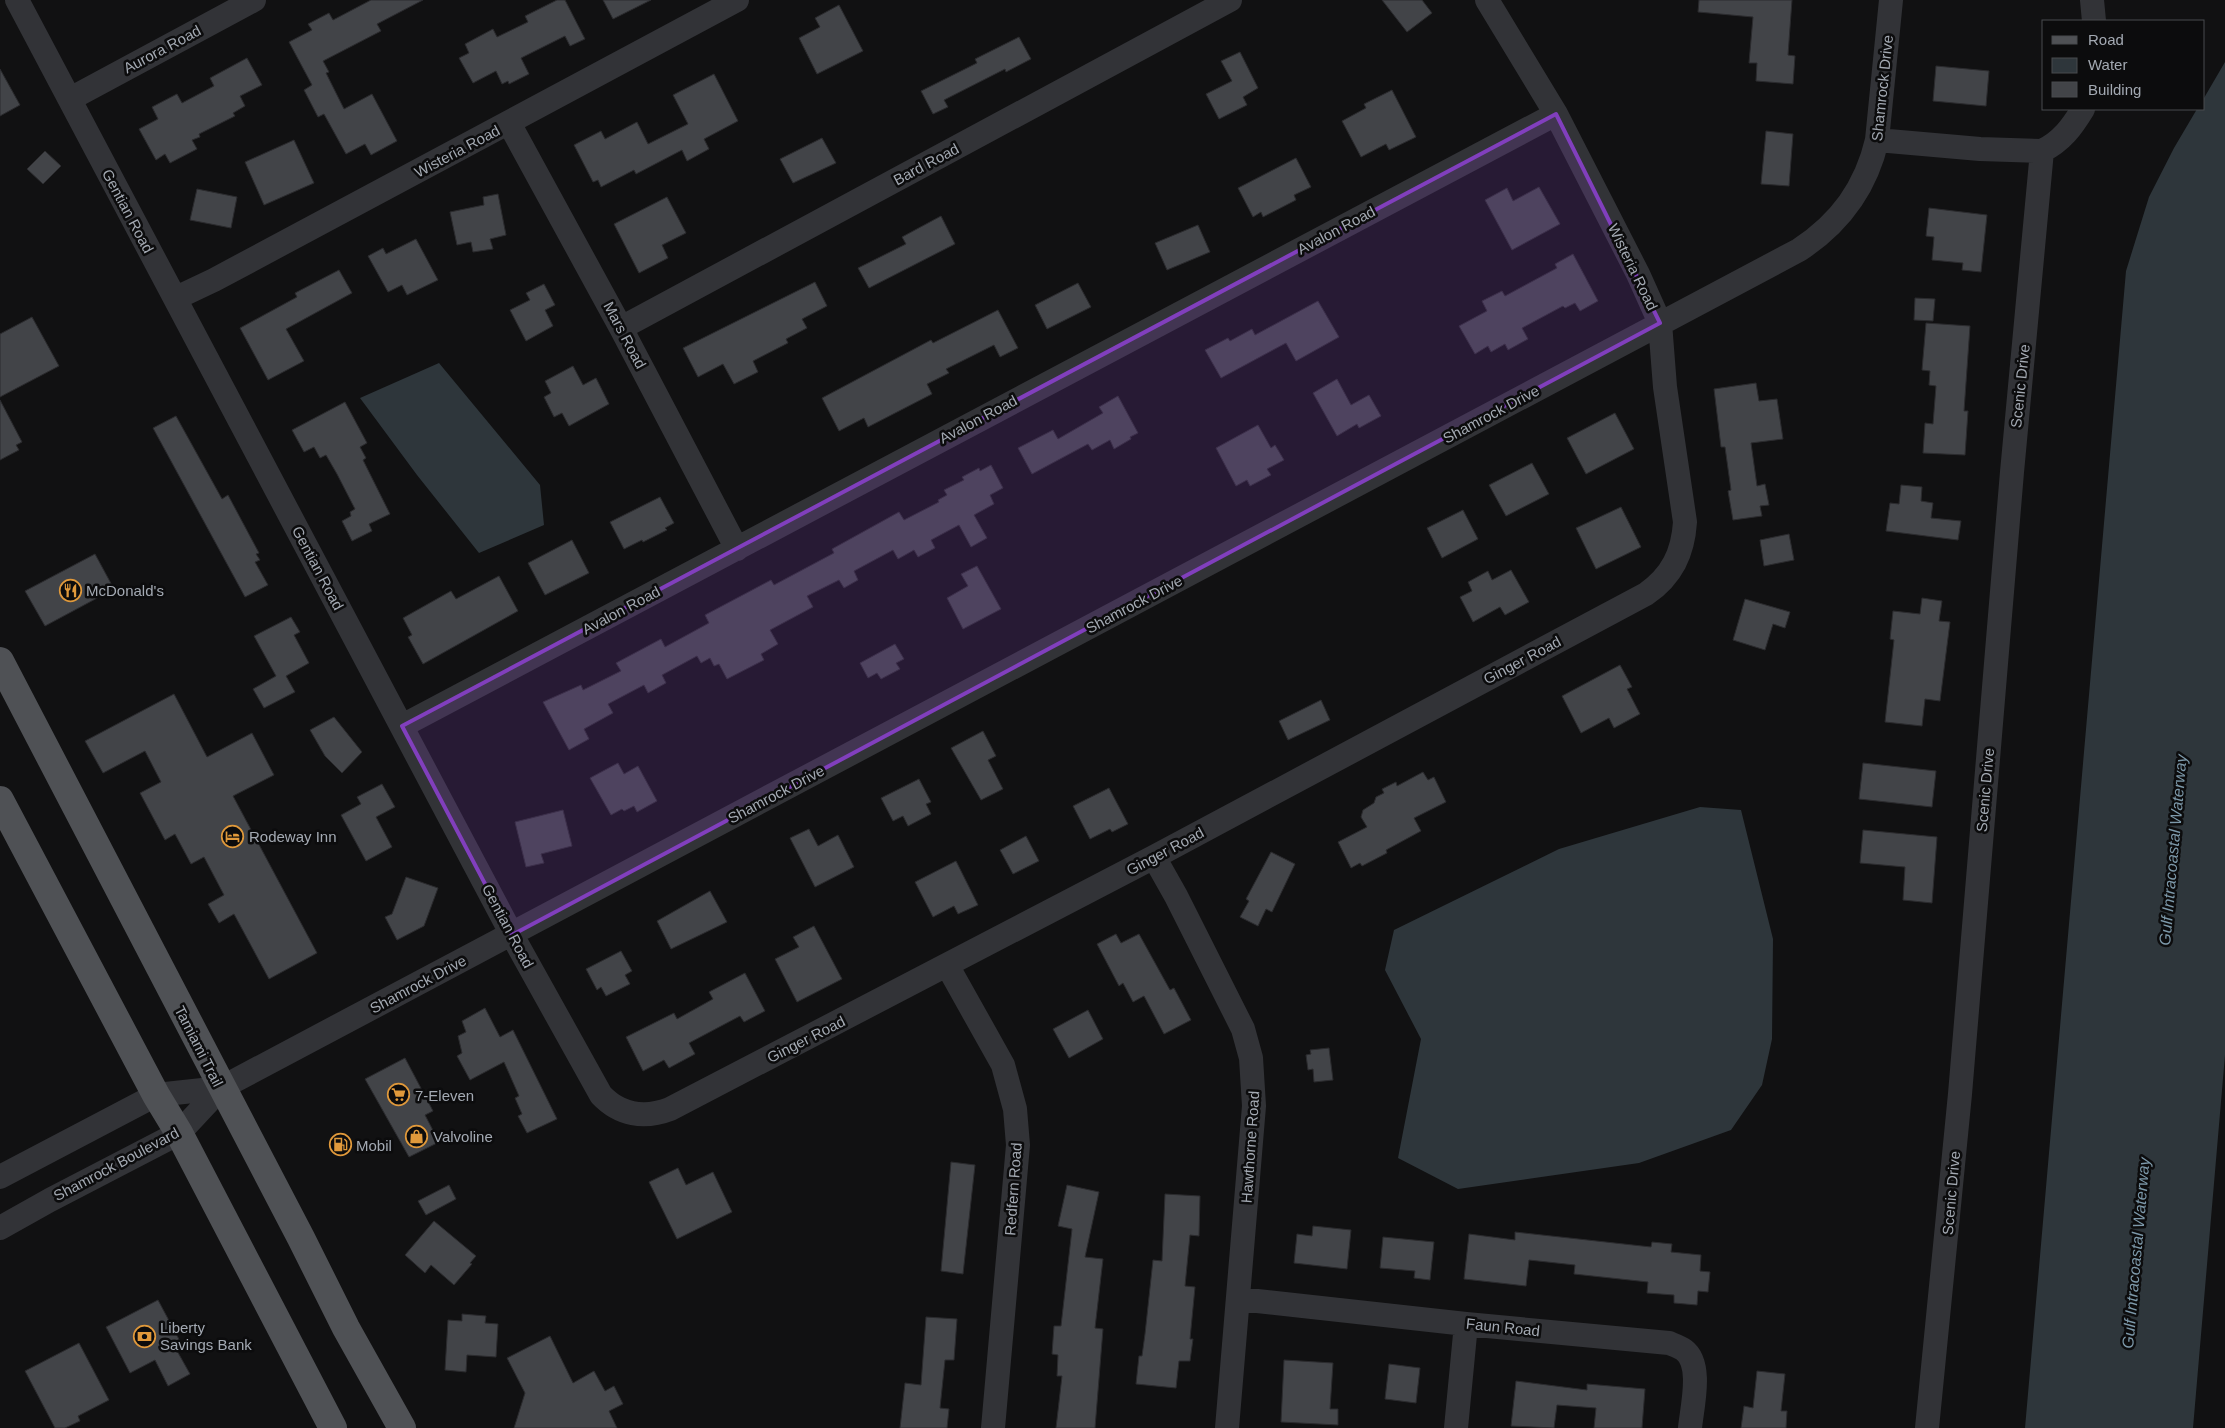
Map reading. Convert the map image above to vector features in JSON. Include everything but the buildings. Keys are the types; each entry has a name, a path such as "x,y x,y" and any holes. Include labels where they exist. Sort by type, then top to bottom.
{"main road":[{"name":"Tamiami Trail","path":"0,662 346,1328 402,1428"},
{"path":"0,800 156,1095 179,1133 333,1428"}],"street":[{"name":"Gentian Road","path":"17,0 512,935 601,1095 608,1102 623,1111 640,1115"},
{"name":"Aurora Road","path":"70,98 254,0"},
{"name":"Wisteria Road","path":"176,298 214,280 737,0"},
{"name":"Bard Road","path":"621,328 1230,0"},
{"name":"Wisteria Road","path":"1487,0 1556,114 1638,274 1660,323 1665,387 1685,522 1684,540 1676,563"},
{"name":"Shamrock Drive","path":"221,1088 1778,262 1816,239 1844,212 1856,194 1868,170 1878,140 1891,0"},
{"path":"2092,0 2094,20"},
{"path":"1878,140 1980,149 2042,151 2057,143 2073,126 2082,110"},
{"name":"Avalon Road","path":"402,726 1556,114"},
{"name":"Mars Road","path":"509,123 621,328 737,549"},
{"name":"Scenic Drive","path":"1927,1428 1960,1094 2011,481 2042,151"},
{"name":"Ginger Road","path":"640,1115 657,1114 670,1109 1154,857 1646,594 1658,585 1676,563"},
{"name":"Hawthorne Road","path":"1154,857 1243,1029 1251,1058 1254,1106 1227,1428"},
{"name":"Redfern Road","path":"947,965 1003,1065 1015,1108 1018,1144 993,1428"},
{"path":"0,1177 156,1095 221,1088"},
{"name":"Shamrock Boulevard","path":"0,1228 179,1133 221,1088"},
{"name":"Faun Road","path":"1239,1299 1466,1324 1670,1343 1683,1350 1691,1358 1696,1371 1690,1428"},
{"path":"1456,1428 1466,1324"}],"highlighted area":[{"path":"1556,114 1660,323 512,935 402,726"}],"water":[{"name":"Gulf Intracoastal Waterway","path":"2225,62 2225,1055 2193,1428 2025,1428 2126,271 2149,197 2196,110 2205,110 2205,96"},
{"path":"439,363 540,485 544,525 479,553 417,475 360,398"},
{"path":"1700,807 1741,810 1773,939 1772,1039 1762,1085 1731,1130 1639,1163 1458,1189 1398,1158 1421,1039 1385,970 1394,930 1559,849"}],"place":[{"name":"McDonald's","path":"70,590"},
{"name":"Rodeway Inn","path":"233,836"},
{"name":"7-Eleven","path":"399,1095"},
{"name":"Valvoline","path":"417,1136"},
{"name":"Mobil","path":"340,1145"},
{"name":"Liberty Savings Bank","path":"144,1336"}]}
